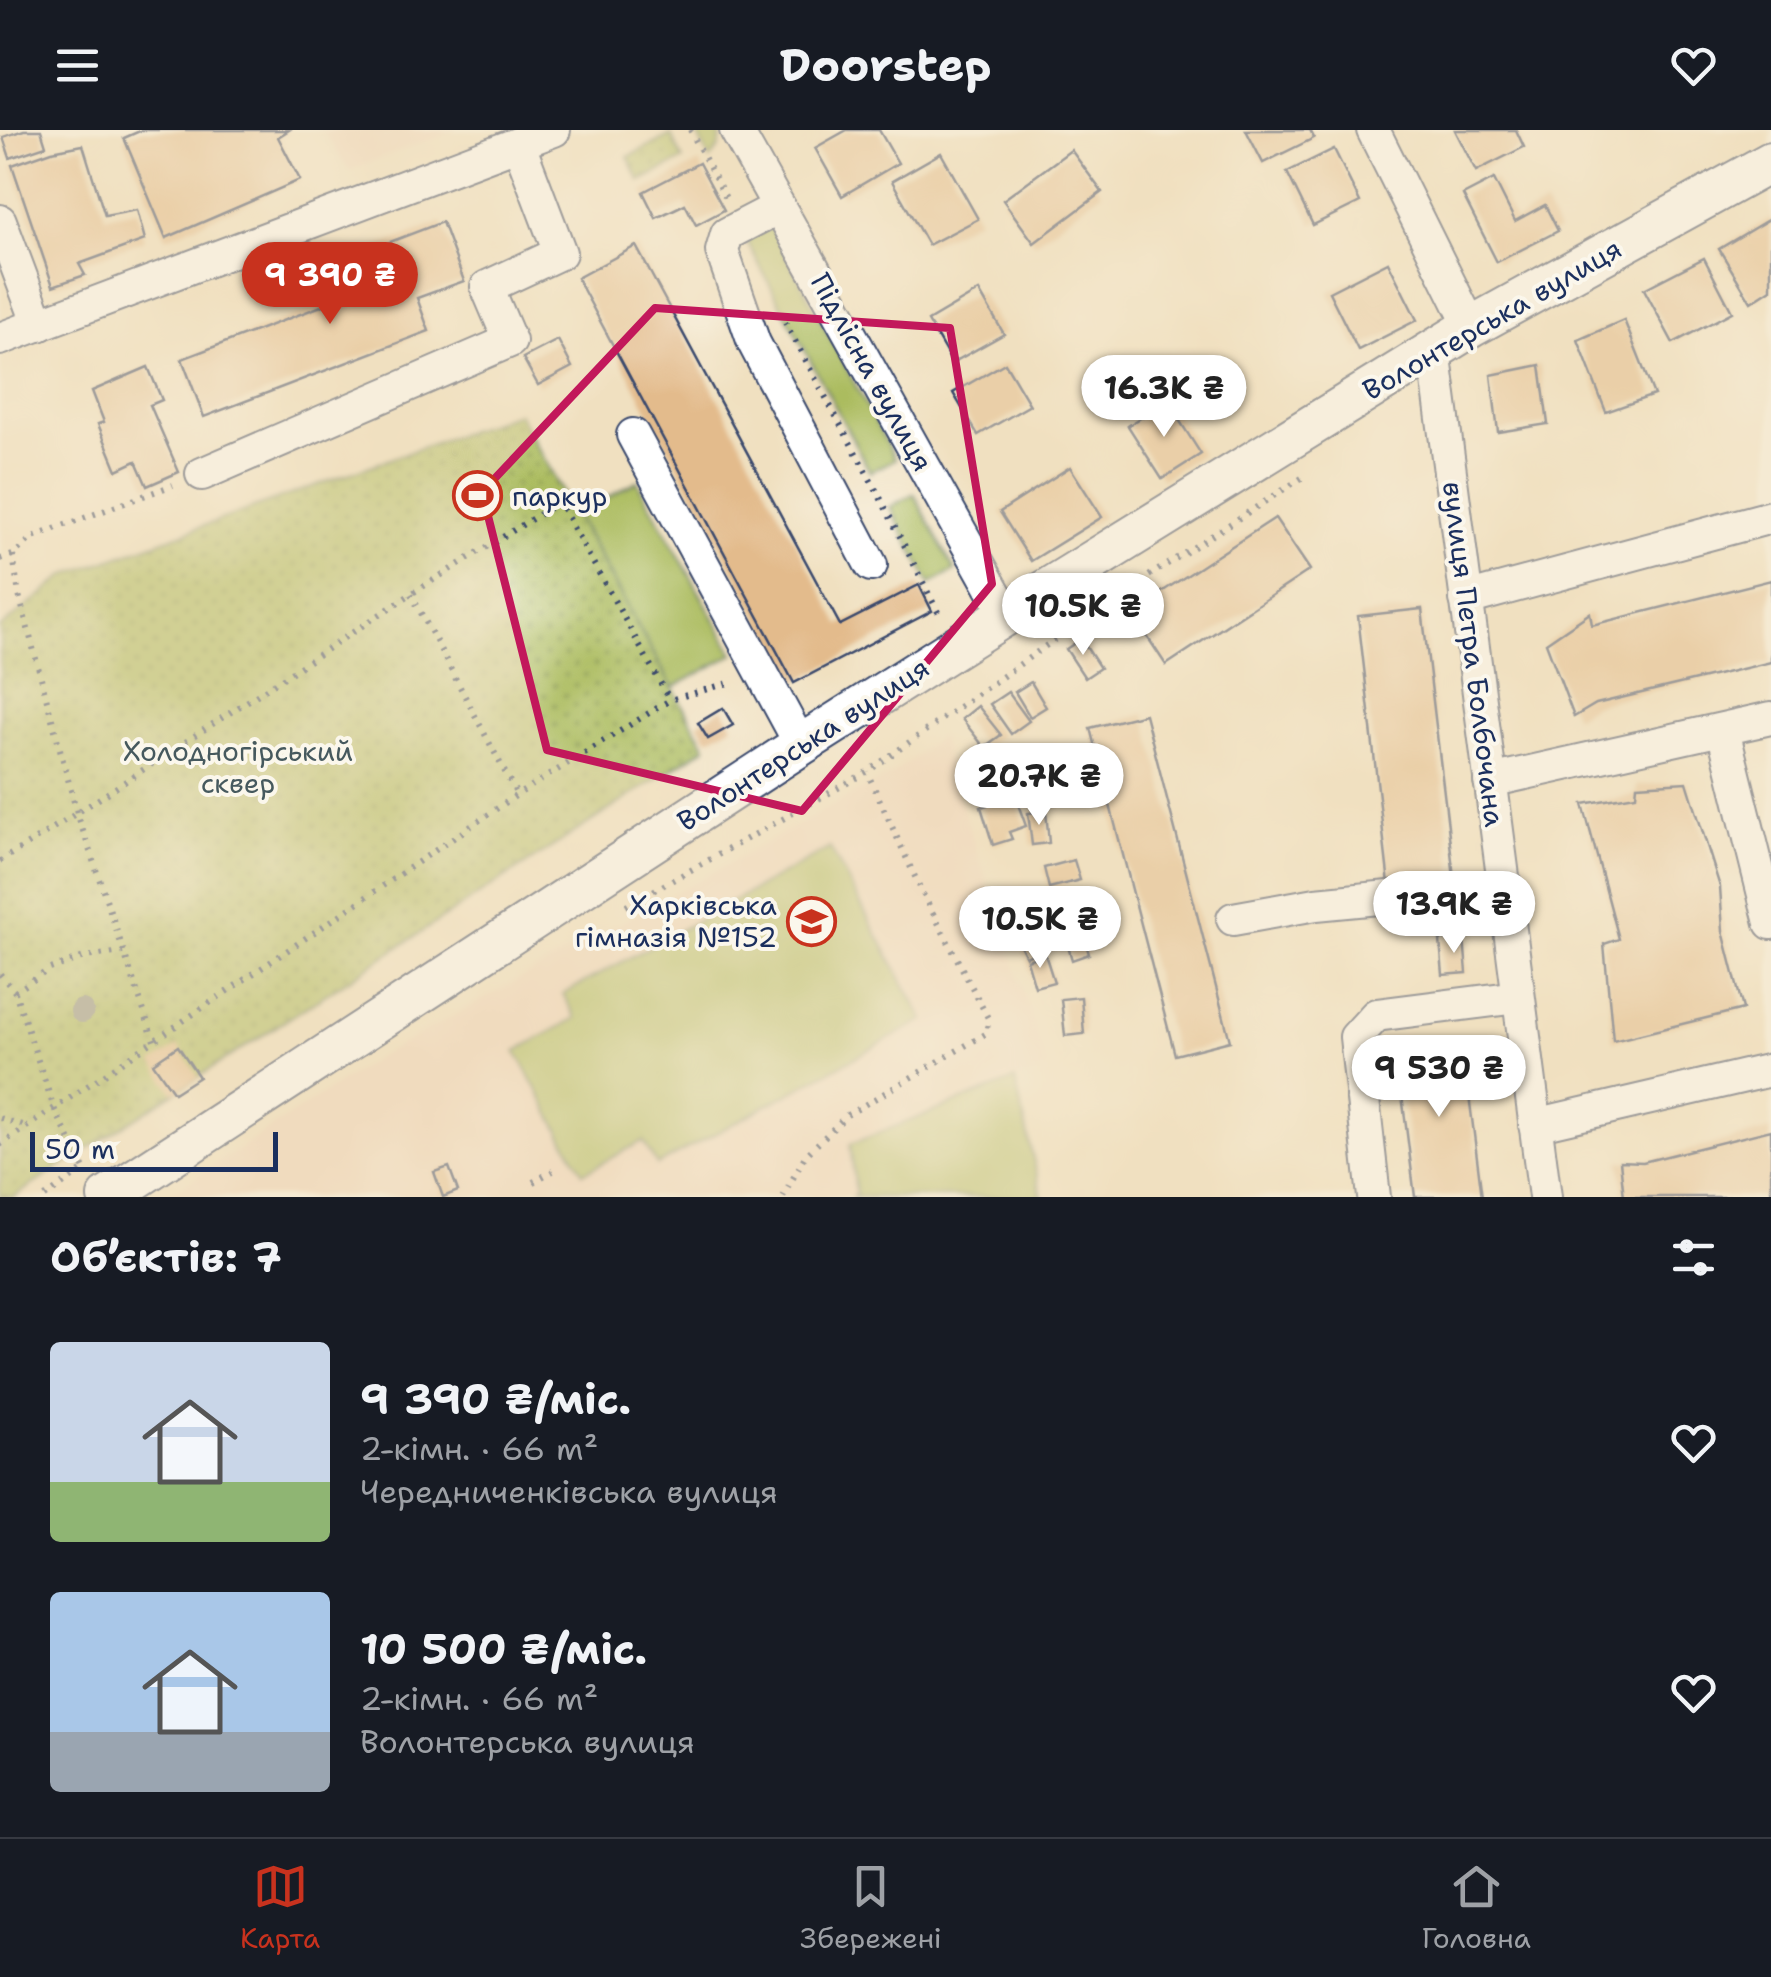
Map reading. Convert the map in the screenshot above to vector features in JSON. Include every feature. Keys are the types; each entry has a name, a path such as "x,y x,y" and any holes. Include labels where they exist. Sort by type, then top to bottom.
{"main road":[{"name":"Волонтерська вулиця","path":"96,1183 1471,327 1771,162"}],"street":[{"path":"0,340 554,130"},
{"name":"Підлісна вулиця","path":"736,130 1008,614"},
{"path":"1373,130 1471,327"},
{"path":"202,474 510,341 487,287 560,253 519,144"},
{"path":"780,207 727,234 722,251 754,343 871,565"},
{"path":"0,221 39,325"},
{"name":"вулиця Петра Болбочана","path":"1434,350 1545,1197"},
{"path":"633,436 801,744"},
{"path":"1466,599 1771,516"},
{"path":"1490,781 1771,718"},
{"path":"1723,730 1771,923"},
{"path":"1234,919 1316,904 1504,886"},
{"path":"1374,1197 1356,1037 1376,1014 1518,997"},
{"path":"1536,1125 1771,1070"}],"path":[{"path":"690,130 731,207 738,229"},
{"path":"779,311 941,617"},
{"path":"612,914 867,772 1108,602 1323,465"},
{"path":"0,559 14,554 33,538 202,474"},
{"path":"0,861 559,502 670,700"},
{"path":"14,554 19,595 78,813 154,1040"},
{"path":"411,594 516,795"},
{"path":"0,1145 516,795 670,700 762,674"},
{"path":"783,1197 805,1156 847,1115 986,1033 988,1018 922,892 867,772"},
{"path":"14,992 50,969 84,957 123,952"},
{"path":"0,974 14,992 54,1108 96,1183"},
{"path":"0,1118 28,1126"},
{"path":"533,1182 554,1170"}],"highlighted area":[{"path":"655,308 950,328 992,584 802,811 547,750 482,492"}],"shaded area":[{"path":"323,130 455,130 349,170"},
{"name":"Харківська гімназія №152","path":"940,737 1048,1068 851,1143 856,1195 167,1197 378,1057 893,773"}],"green space":[{"path":"695,130 718,130 719,146 710,160"},
{"path":"671,135 683,160 640,181 628,157"},
{"path":"771,227 895,459 870,472 746,240"},
{"name":"Холодногірський сквер","path":"518,413 706,747 14,1197 0,1197 0,628 66,575"},
{"path":"637,481 734,654 672,688 576,515"},
{"path":"914,494 955,571 930,584 890,507"},
{"path":"830,848 924,1020 657,1165 643,1141 583,1173 516,1051 576,1018 563,994"},
{"path":"1015,1080 1042,1197 851,1197 856,1195 850,1144"}],"building":[{"path":"24,130 41,130 46,146 10,158 3,137"},
{"path":"142,130 289,130 278,137 300,180 166,238 124,138"},
{"path":"847,130 879,130 898,163 842,196 815,148"},
{"path":"1246,130 1310,130 1314,138 1263,163"},
{"path":"1455,130 1516,130 1524,147 1476,171"},
{"path":"83,145 105,216 137,210 145,240 79,264 85,275 53,286 12,165"},
{"path":"1334,149 1360,202 1313,225 1287,172"},
{"path":"1071,150 1102,192 1034,243 1003,200"},
{"path":"941,153 978,219 928,245 892,181"},
{"path":"699,163 724,210 696,225 685,204 656,218 643,192"},
{"path":"1494,179 1515,221 1545,205 1558,231 1497,262 1463,195"},
{"path":"1771,218 1771,289 1751,302 1719,249"},
{"path":"442,222 464,281 417,298 429,331 204,417 182,359 382,283 369,250"},
{"path":"636,246 840,625 919,585 932,611 794,683 577,278"},
{"path":"1704,258 1732,312 1673,343 1644,289"},
{"path":"1388,262 1417,320 1358,350 1329,292"},
{"path":"979,291 1004,334 952,363 928,321"},
{"path":"1624,320 1654,395 1606,412 1578,340"},
{"path":"558,340 572,367 538,385 523,358"},
{"path":"1005,363 1030,405 978,435 953,393"},
{"path":"1540,365 1548,424 1498,432 1491,375"},
{"path":"148,367 162,400 150,405 179,472 147,486 136,461 117,470 98,424 104,422 92,391"},
{"path":"1167,401 1201,454 1162,479 1128,426"},
{"path":"1070,467 1102,517 1031,561 1000,512"},
{"path":"1275,518 1310,570 1166,665 1131,612"},
{"path":"1771,580 1771,662 1596,704 1574,717 1546,643 1590,613 1592,625"},
{"path":"1422,609 1454,877 1389,884 1358,616"},
{"path":"1081,639 1100,668 1085,678 1066,649"},
{"path":"1031,682 1046,707 1030,717 1015,692"},
{"path":"1008,692 1029,721 1011,734 990,704"},
{"path":"978,706 1001,735 984,747 962,719"},
{"path":"723,708 733,725 708,739 698,723"},
{"path":"1145,714 1230,1041 1175,1055 1090,728"},
{"path":"1028,747 1037,773 999,782 1003,793 989,798 985,788 970,793 962,771"},
{"path":"1687,782 1720,887 1723,931 1743,1009 1613,1041 1604,944 1619,939 1583,804 1636,795 1637,785"},
{"path":"1015,796 1026,826 1009,832 1012,839 993,845 981,807"},
{"path":"1046,811 1049,843 1032,845 1028,813"},
{"path":"1074,860 1080,880 1049,888 1044,868"},
{"path":"1029,893 1041,926 1023,933 1011,900"},
{"path":"1079,921 1089,954 1072,960 1062,926"},
{"path":"1047,926 1054,943 1026,957 1018,941"},
{"path":"1464,937 1467,973 1443,975 1440,940"},
{"path":"1045,954 1054,982 1035,987 1027,960"},
{"path":"1081,997 1084,1034 1065,1036 1061,999"},
{"path":"1462,1040 1482,1197 1415,1197 1396,1048"},
{"path":"178,1046 199,1077 174,1093 153,1063"},
{"path":"1771,1130 1771,1197 1624,1197 1620,1161 1643,1162"},
{"path":"449,1167 458,1191 443,1197 434,1172"}],"place":[{"name":"паркур","path":"477,496"},
{"name":"Харківська гімназія №152","path":"812,921"}]}
